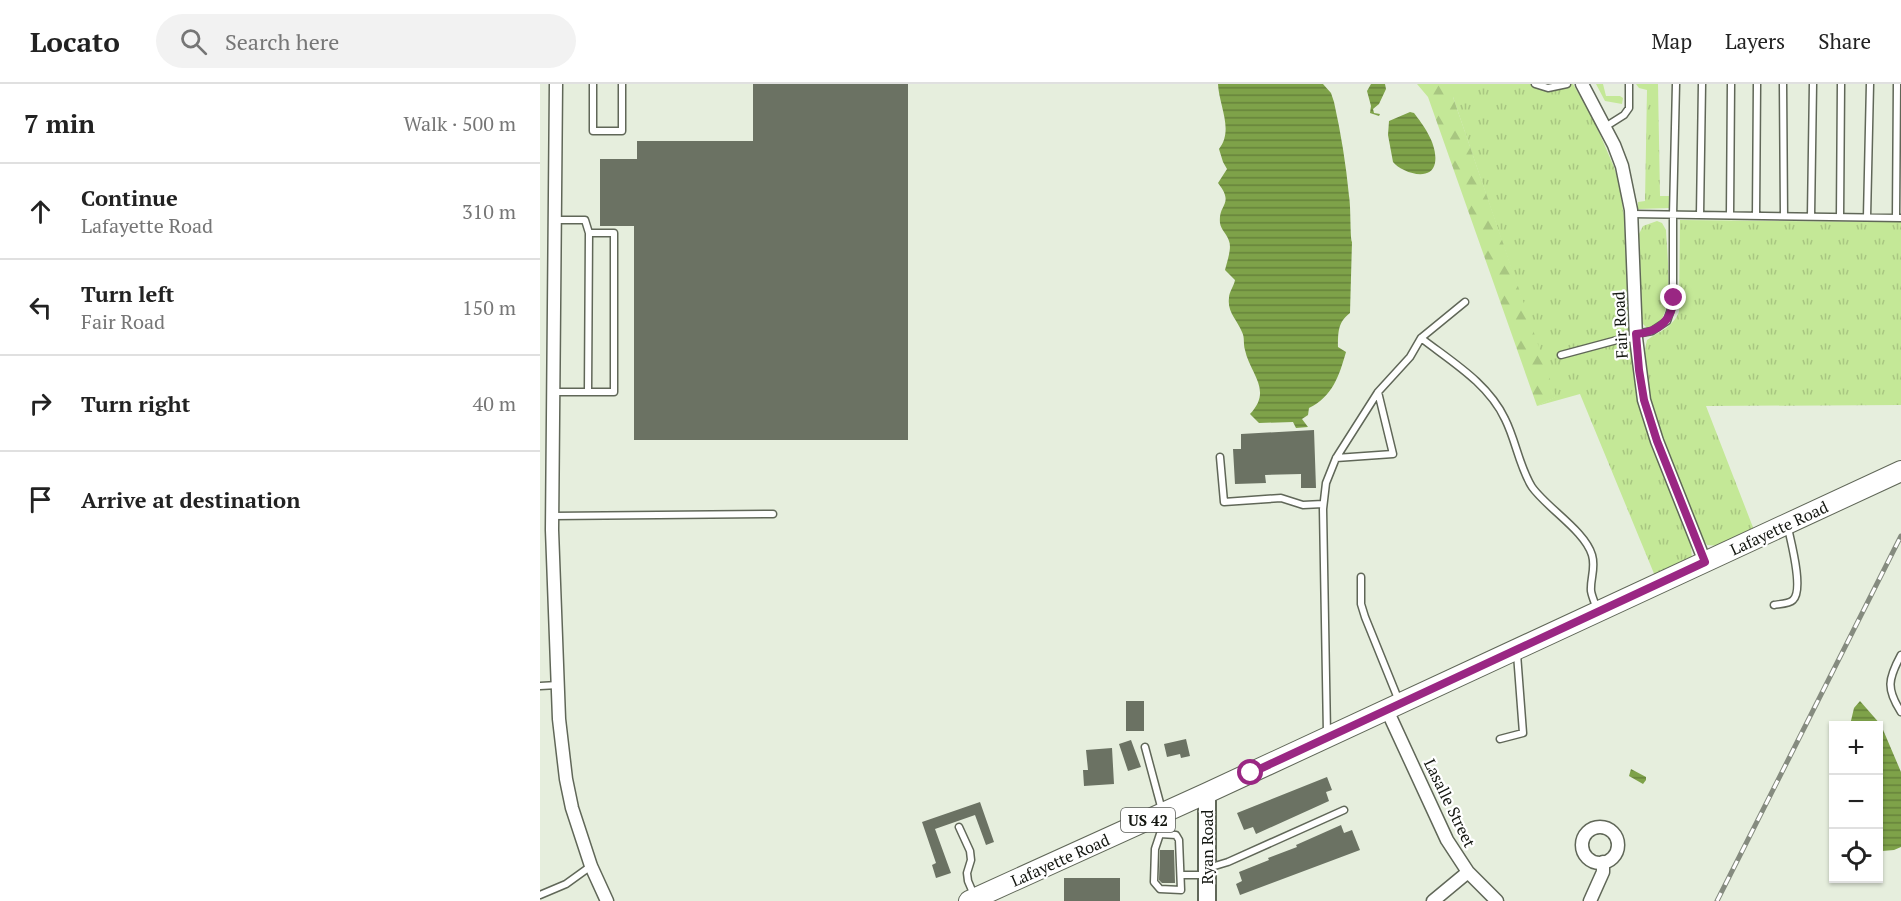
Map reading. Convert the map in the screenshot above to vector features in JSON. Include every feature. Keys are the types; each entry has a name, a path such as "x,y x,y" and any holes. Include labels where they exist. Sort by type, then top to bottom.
{"main road":[{"name":"Lafayette Road","path":"973,900 1207,794 1901,471"}],"street":[{"path":"556,84 552,516 546,531 561,749 572,808 591,866 607,901"},
{"name":"Fair Road","path":"1582,84 1605,127 1622,166 1628,187 1636,336 1644,400 1657,441 1705,562"},
{"name":"Lasalle Street","path":"1393,707 1447,840 1468,872 1497,901"},
{"name":"Ryan Road","path":"1207,794 1207,901"},
{"path":"1590,901 1603,872 1603,862"},
{"path":"1433,901 1468,872"}],"lane":[{"path":"593,84 593,131 622,131 622,84"},
{"path":"1535,84 1554,88 1567,84"},
{"path":"1605,127 1624,115 1629,108 1629,84"},
{"path":"1561,355 1652,331 1667,321 1671,315 1674,298 1676,84"},
{"path":"1700,215 1702,84"},
{"path":"1730,215 1731,84"},
{"path":"1756,216 1757,84"},
{"path":"1783,84 1784,216"},
{"path":"1811,216 1813,84"},
{"path":"1840,217 1841,84"},
{"path":"1867,217 1869,84"},
{"path":"1631,214 1899,218 1897,84"},
{"path":"555,220 585,220 589,233 588,392"},
{"path":"553,392 614,392 614,233 589,233"},
{"path":"1327,738 1323,504 1326,483 1336,458 1378,392 1410,357 1421,338 1465,302"},
{"path":"1421,338 1476,380 1491,395 1506,419 1524,472 1533,489 1577,532 1592,553 1594,568 1591,591 1598,612"},
{"path":"1336,458 1393,454 1378,392"},
{"path":"1220,458 1224,502 1281,498 1303,505 1323,504"},
{"path":"552,516 773,514"},
{"path":"1774,605 1791,602 1797,590 1787,524"},
{"path":"1361,577 1361,604 1393,707"},
{"path":"1500,739 1523,733 1517,650"},
{"path":"1901,655 1891,674 1891,696 1901,712"},
{"path":"540,686 558,685"},
{"path":"1145,747 1163,814 1155,849 1154,882 1160,889 1180,890 1179,840 1176,835 1160,834"},
{"path":"1180,875 1207,872 1344,810"},
{"path":"958,828 970,851 968,881 973,900"},
{"path":"543,901 540,895 566,884 591,866"}],"green space":[{"path":"1417,84 1453,84 1453,97 1556,397 1537,406 1428,97"},
{"path":"1453,84 1573,84 1592,116 1619,183 1624,216 1630,327 1638,397 1661,467 1691,545 1692,560 1655,576 1580,394 1537,406 1555,397 1453,97"},
{"path":"1596,84 1603,84 1606,96 1623,98 1622,104 1605,101"},
{"path":"1636,84 1658,84 1660,196 1669,196 1669,208 1638,209 1638,202 1645,201 1647,90 1639,88"},
{"path":"1680,220 1901,222 1901,405 1706,406 1754,530 1720,546 1707,545 1702,538 1662,439 1647,385 1645,361 1647,340 1669,326 1679,312"},
{"path":"1657,221 1662,223 1666,230 1668,296 1661,320 1647,328 1642,323 1639,234 1643,226"}],"shaded area":[{"path":"1218,84 1323,84 1331,93 1334,102 1350,201 1352,242 1350,313 1343,320 1339,332 1338,347 1346,352 1341,369 1324,398 1309,408 1308,415 1302,419 1308,427 1296,428 1293,422 1259,423 1250,414 1257,405 1260,390 1244,347 1243,334 1231,312 1229,303 1235,280 1225,270 1230,244 1220,223 1221,211 1226,200 1218,183 1227,169 1219,149 1226,126"},
{"path":"1371,84 1385,84 1386,89 1379,104 1373,109 1374,113 1380,114 1379,116 1370,113 1371,106 1367,91"},
{"path":"1410,112 1414,113 1422,124 1434,149 1435,163 1428,173 1409,172 1393,162 1388,135 1389,121"},
{"path":"1860,701 1878,721 1851,721 1854,708"},
{"path":"1883,730 1901,772 1901,847 1883,851"},
{"path":"1631,769 1646,777 1643,784 1629,776"}],"building":[{"path":"753,84 908,84 908,440 634,440 634,226 600,226 600,159 637,159 637,141 753,141"},
{"path":"1314,430 1316,488 1301,488 1301,474 1265,475 1266,483 1235,484 1233,449 1241,449 1241,434"},
{"path":"1126,701 1144,701 1144,731 1126,731"},
{"path":"1186,739 1190,756 1181,758 1180,754 1167,757 1164,744"},
{"path":"1131,740 1141,767 1128,771 1119,744"},
{"path":"1112,748 1114,784 1084,786 1083,770 1088,770 1086,750"},
{"path":"1327,777 1332,790 1326,792 1329,801 1256,834 1253,827 1244,830 1237,813"},
{"path":"980,802 994,842 986,845 975,815 935,829 951,873 936,878 932,865 936,863 922,822"},
{"path":"1341,825 1344,833 1352,830 1360,850 1240,895 1236,884 1242,881 1239,872"},
{"path":"1160,850 1174,850 1175,883 1162,883 1159,880"},
{"path":"1064,878 1120,878 1120,901 1064,901"}],"railway":[{"path":"1717,901 1901,536"}],"route":[{"path":"1251,773 1705,562 1657,441 1644,400 1639,370 1636,334 1652,331 1667,321 1671,315 1674,298"}]}
